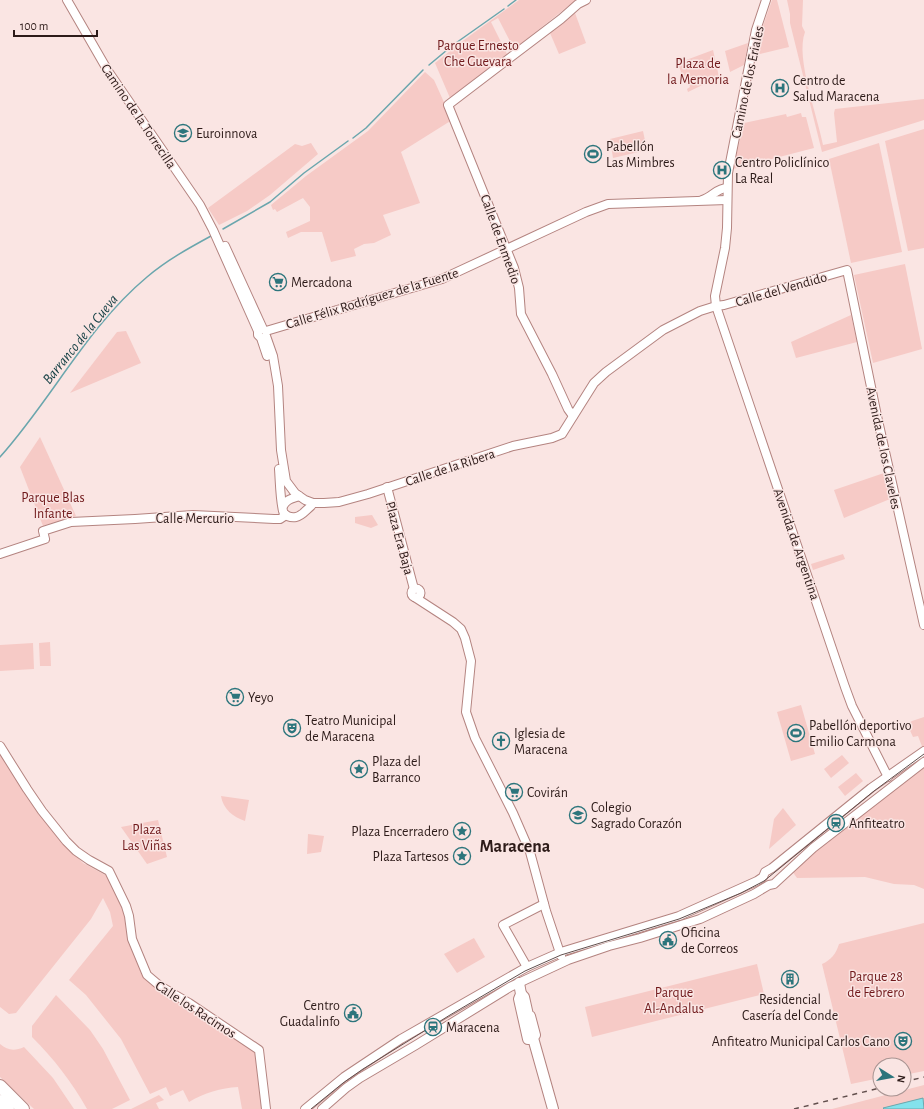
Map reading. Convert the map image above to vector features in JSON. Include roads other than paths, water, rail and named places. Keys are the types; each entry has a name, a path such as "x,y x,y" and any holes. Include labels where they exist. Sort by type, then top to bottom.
{"highway":[{"path":"0,1086 23,1109"},
{"path":"0,1101 8,1109"}],"main road":[{"path":"516,979 521,994 524,997 528,1038 533,1038 553,1109"}],"street":[{"name":"Camino de la Torrecilla","path":"67,0 108,71 200,205 213,230 221,240 232,260 263,333 268,340 273,356 278,386 282,450 286,482 298,498"},
{"name":"Calle de Enmedio","path":"573,416 568,409 521,314 519,288 514,268 448,105 561,19 578,4 586,0"},
{"name":"Camino de los Eriales","path":"716,306 715,296 724,253 727,228 728,173 756,30 766,0"},
{"path":"702,200 719,189 727,188"},
{"path":"717,191 718,200"},
{"name":"Calle Félix Rodríguez de la Fuente","path":"263,333 442,279 586,212 608,204 727,200"},
{"name":"Calle del Vendido","path":"562,434 594,383 606,372 663,330 700,311 847,270"},
{"name":"Avenida de los Claveles","path":"847,270 868,373 924,625"},
{"name":"Avenida de Argentina","path":"716,306 850,701 888,777"},
{"name":"Camino de la Torrecilla","path":"263,333 274,387 283,506"},
{"name":"Calle de la Ribera","path":"298,498 319,503 339,502 513,446 552,438 562,434"},
{"path":"280,479 298,498 302,508 299,516"},
{"name":"Plaza Era Baja","path":"387,487 414,588 419,589 420,592 420,596 416,598 453,622 461,629 465,638 471,661 466,712 476,740 513,813 530,852 544,904"},
{"path":"298,498 289,499 285,502 283,511 286,515 292,517 299,516 311,506"},
{"name":"Calle de la Ribera","path":"298,498 311,506 319,507 331,507 339,502"},
{"name":"Calle Mercurio","path":"0,554 71,522 193,515 274,520 280,519 286,515"},
{"name":"Calle los Racimos","path":"0,746 27,789 76,852 109,871 126,906 132,938 146,975 160,986 189,1003 259,1050 266,1109"},
{"path":"322,1109 360,1078 510,987 527,967 561,952 679,916 753,883 849,806 924,751"},
{"path":"305,1109 344,1077 395,1043 516,979 560,965 568,960 609,946 638,939 700,919 754,894 769,885 774,884 776,880 813,848 924,762"},
{"path":"766,874 773,871 776,874 776,880"},
{"path":"766,874 764,882 769,885"},
{"path":"527,967 503,925 544,904 561,952 562,958 560,965"}],"water":[{"path":"923,1098 924,1109 883,1108"}],"waterway":[{"name":"Barranco de la Cueva","path":"508,6 516,0"},
{"name":"Barranco de la Cueva","path":"429,65 453,45 504,9"},
{"name":"Barranco de la Cueva","path":"353,138 366,128 423,70"},
{"name":"Barranco de la Cueva","path":"223,229 270,202 304,173 348,141"},
{"name":"Barranco de la Cueva","path":"0,457 19,435 70,364 106,318 126,297 162,265 211,236"}],"tram line":[{"path":"311,1109 363,1069 525,971 561,955 679,919 741,893 764,881 874,791 924,754"}],"railway":[{"path":"912,1080 924,1077"},
{"path":"794,1109 872,1090"}],"place":[{"name":"Centro de Salud Maracena","path":"780,88"},
{"name":"Euroinnova","path":"183,133"},
{"name":"Pabellón Las Mimbres","path":"593,154"},
{"name":"Centro Policlínico La Real","path":"722,170"},
{"name":"Mercadona","path":"278,282"},
{"name":"Yeyo","path":"235,697"},
{"name":"Teatro Municipal de Maracena","path":"292,728"},
{"name":"Pabellón deportivo Emilio Carmona","path":"796,733"},
{"name":"Iglesia de Maracena","path":"501,741"},
{"name":"Plaza del Barranco","path":"359,769"},
{"name":"Covirán","path":"514,792"},
{"name":"Colegio Sagrado Corazón","path":"578,815"},
{"name":"Anfiteatro","path":"836,823"},
{"name":"Plaza Encerradero","path":"462,831"},
{"name":"Plaza Tartesos","path":"462,856"},
{"name":"Oficina de Correos","path":"668,940"},
{"name":"Residencial Casería del Conde","path":"790,979"},
{"name":"Centro Guadalinfo","path":"353,1013"},
{"name":"Maracena","path":"433,1027"},
{"name":"Anfiteatro Municipal Carlos Cano","path":"903,1041"}],"district":[{"name":"Maracena","path":"515,846"}],"park label":[{"name":"Parque Ernesto Che Guevara","path":"478,54"},
{"name":"Plaza de la Memoria","path":"698,72"},
{"name":"Parque Blas Infante","path":"53,506"},
{"name":"Plaza Las Viñas","path":"147,838"},
{"name":"Parque 28 de Febrero","path":"876,984"},
{"name":"Parque Al-Andalus","path":"674,1000"}]}
